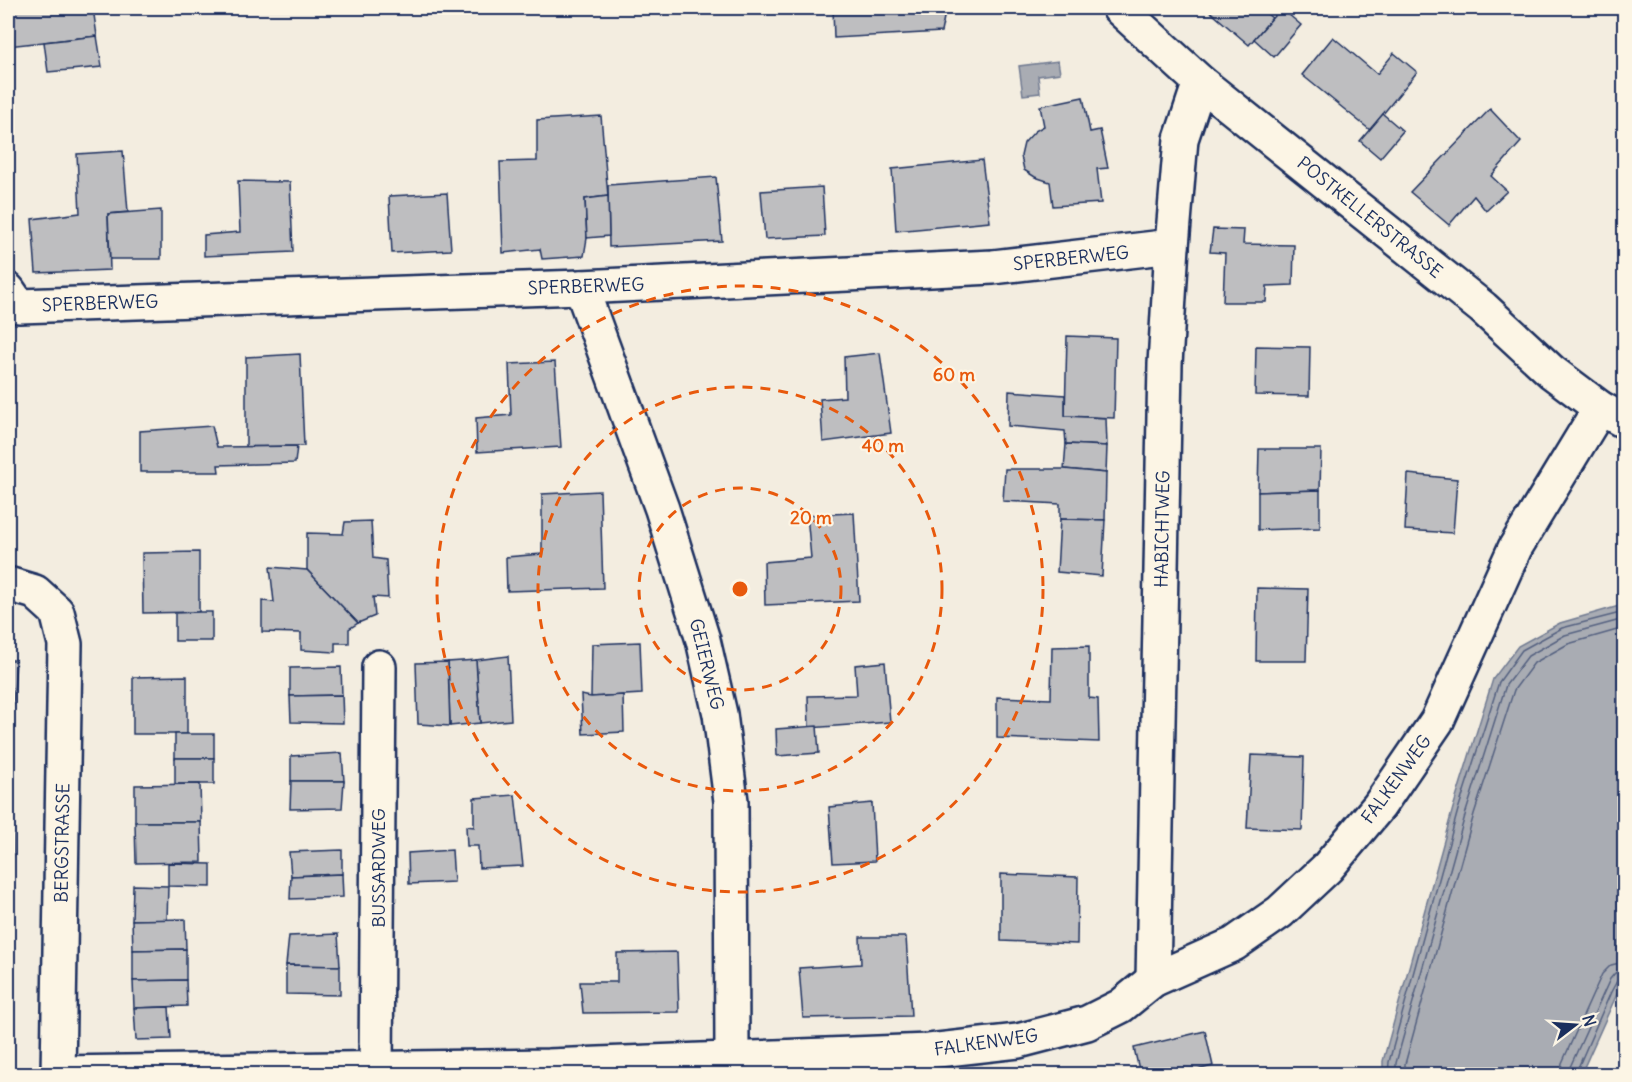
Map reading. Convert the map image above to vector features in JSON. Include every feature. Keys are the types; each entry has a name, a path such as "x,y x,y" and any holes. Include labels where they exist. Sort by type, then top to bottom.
{"street":[{"name":"POSTKELLERSTRASSE","path":"1119,8 1200,82 1483,308 1552,372 1612,415"},
{"name":"HABICHTWEG","path":"1153,980 1165,364 1181,140 1200,82"},
{"name":"SPERBERWEG","path":"8,290 19,306 581,287 993,267 1172,246"},
{"name":"GEIERWEG","path":"581,287 662,509 703,640 720,714 731,801 732,1058"},
{"name":"FALKENWEG","path":"58,1074 548,1066 929,1051 1018,1041 1087,1023 1122,1006 1153,980 1234,944 1280,912 1327,868 1379,806 1437,721 1515,548 1612,415"},
{"name":"BERGSTRASSE","path":"8,584 35,592 57,612 65,644 58,1074"},
{"name":"BUSSARDWEG","path":"376,1069 379,667"}],"water":[{"path":"1058,61 1060,73 1038,76 1040,93 1023,95 1019,66"},
{"path":"1624,606 1624,980 1581,1074 1383,1074 1383,1061 1453,808 1493,679 1518,646 1560,623"}],"building":[{"path":"8,8 93,8 97,36 8,46"},
{"path":"833,8 946,8 941,32 834,38"},
{"path":"1206,8 1260,8 1272,18 1249,45"},
{"path":"1281,8 1301,25 1274,57 1254,39"},
{"path":"97,36 102,67 48,72 44,42"},
{"path":"1333,37 1377,74 1394,53 1417,72 1370,130 1302,75"},
{"path":"1083,97 1090,132 1100,130 1108,168 1097,169 1101,203 1053,206 1050,182 1024,170 1021,156 1024,143 1035,131 1044,126 1040,106"},
{"path":"1490,109 1521,142 1491,176 1507,191 1486,211 1474,196 1449,225 1410,192"},
{"path":"1383,114 1403,131 1380,158 1360,141"},
{"path":"601,116 608,196 585,199 587,238 584,256 542,259 540,249 503,253 500,162 537,161 537,120"},
{"path":"123,151 128,212 108,214 110,270 36,273 32,219 80,213 77,154"},
{"path":"982,160 990,222 896,231 892,169"},
{"path":"716,177 722,241 609,247 608,185"},
{"path":"238,181 290,182 293,252 204,256 204,235 240,232"},
{"path":"822,187 825,236 765,239 761,191"},
{"path":"447,193 451,250 392,253 389,196"},
{"path":"608,196 609,236 587,238 585,199"},
{"path":"161,210 161,259 110,259 108,214"},
{"path":"1213,229 1244,230 1243,244 1294,245 1293,285 1267,286 1266,302 1223,302 1225,253 1210,252"},
{"path":"1067,336 1116,338 1114,418 1065,416"},
{"path":"1256,346 1310,347 1309,396 1255,395"},
{"path":"880,353 891,433 823,442 820,399 845,397 844,357"},
{"path":"300,354 304,446 246,447 246,357"},
{"path":"555,362 561,447 477,452 476,418 511,415 509,364"},
{"path":"1009,391 1065,395 1065,416 1106,418 1107,446 1066,444 1065,431 1008,426"},
{"path":"212,426 217,447 297,446 295,463 218,465 219,472 140,472 140,431"},
{"path":"1066,444 1107,446 1106,473 1064,469"},
{"path":"1259,449 1321,449 1320,490 1258,492"},
{"path":"1005,469 1064,469 1106,473 1105,520 1060,519 1060,504 1003,501"},
{"path":"1408,474 1457,479 1453,533 1405,530"},
{"path":"1320,490 1320,528 1258,530 1258,492"},
{"path":"600,491 603,588 507,591 506,557 542,554 542,494"},
{"path":"854,513 859,601 765,605 764,562 811,558 807,515"},
{"path":"1060,519 1105,520 1102,576 1057,572"},
{"path":"371,521 373,558 386,560 388,598 373,597 375,616 358,623 307,570 307,533 343,534 345,522"},
{"path":"199,552 199,612 143,613 142,553"},
{"path":"270,567 307,570 358,623 349,629 349,643 335,643 335,652 301,650 301,633 262,632 262,601 274,602"},
{"path":"1257,588 1308,589 1306,661 1256,661"},
{"path":"212,612 212,641 175,641 175,613"},
{"path":"640,642 642,694 591,697 592,644"},
{"path":"1089,646 1089,698 1098,699 1099,742 997,738 997,697 1051,699 1052,647"},
{"path":"508,656 511,720 480,723 476,660"},
{"path":"8,660 16,660 12,728 8,727"},
{"path":"476,660 480,723 450,726 448,662"},
{"path":"448,662 450,726 418,724 416,663"},
{"path":"885,662 890,722 809,728 808,696 857,695 855,665"},
{"path":"341,667 342,695 290,696 290,668"},
{"path":"187,676 187,734 133,734 133,677"},
{"path":"342,695 343,723 291,722 290,696"},
{"path":"581,695 591,697 623,695 624,732 583,734"},
{"path":"817,726 819,753 777,756 776,729"},
{"path":"175,734 214,734 214,758 175,758"},
{"path":"342,753 344,781 291,781 291,756"},
{"path":"1251,755 1304,757 1302,830 1247,828"},
{"path":"175,758 214,758 214,784 175,784"},
{"path":"291,781 344,781 342,808 290,809"},
{"path":"8,782 12,782 13,856 8,856"},
{"path":"200,784 201,822 135,822 135,785"},
{"path":"515,795 523,866 479,868 478,846 467,846 466,826 474,827 474,798"},
{"path":"872,803 875,861 833,863 829,807"},
{"path":"135,822 201,822 202,862 136,863"},
{"path":"342,850 342,874 291,876 289,852"},
{"path":"452,850 454,882 409,884 408,853"},
{"path":"168,863 211,864 211,887 168,886"},
{"path":"342,874 343,897 290,899 291,876"},
{"path":"1001,874 1078,877 1077,944 1001,941"},
{"path":"133,885 168,886 167,920 132,920"},
{"path":"185,919 186,949 133,950 132,920"},
{"path":"338,934 340,966 286,965 289,936"},
{"path":"860,937 906,937 911,1016 803,1018 799,968 861,964"},
{"path":"186,949 186,980 133,981 133,950"},
{"path":"677,952 679,1012 583,1013 580,982 617,982 617,953"},
{"path":"286,965 340,966 340,995 286,994"},
{"path":"186,980 187,1006 134,1008 133,981"},
{"path":"169,1007 171,1039 136,1040 134,1008"},
{"path":"1205,1031 1213,1066 1181,1074 1140,1074 1134,1048"}]}
